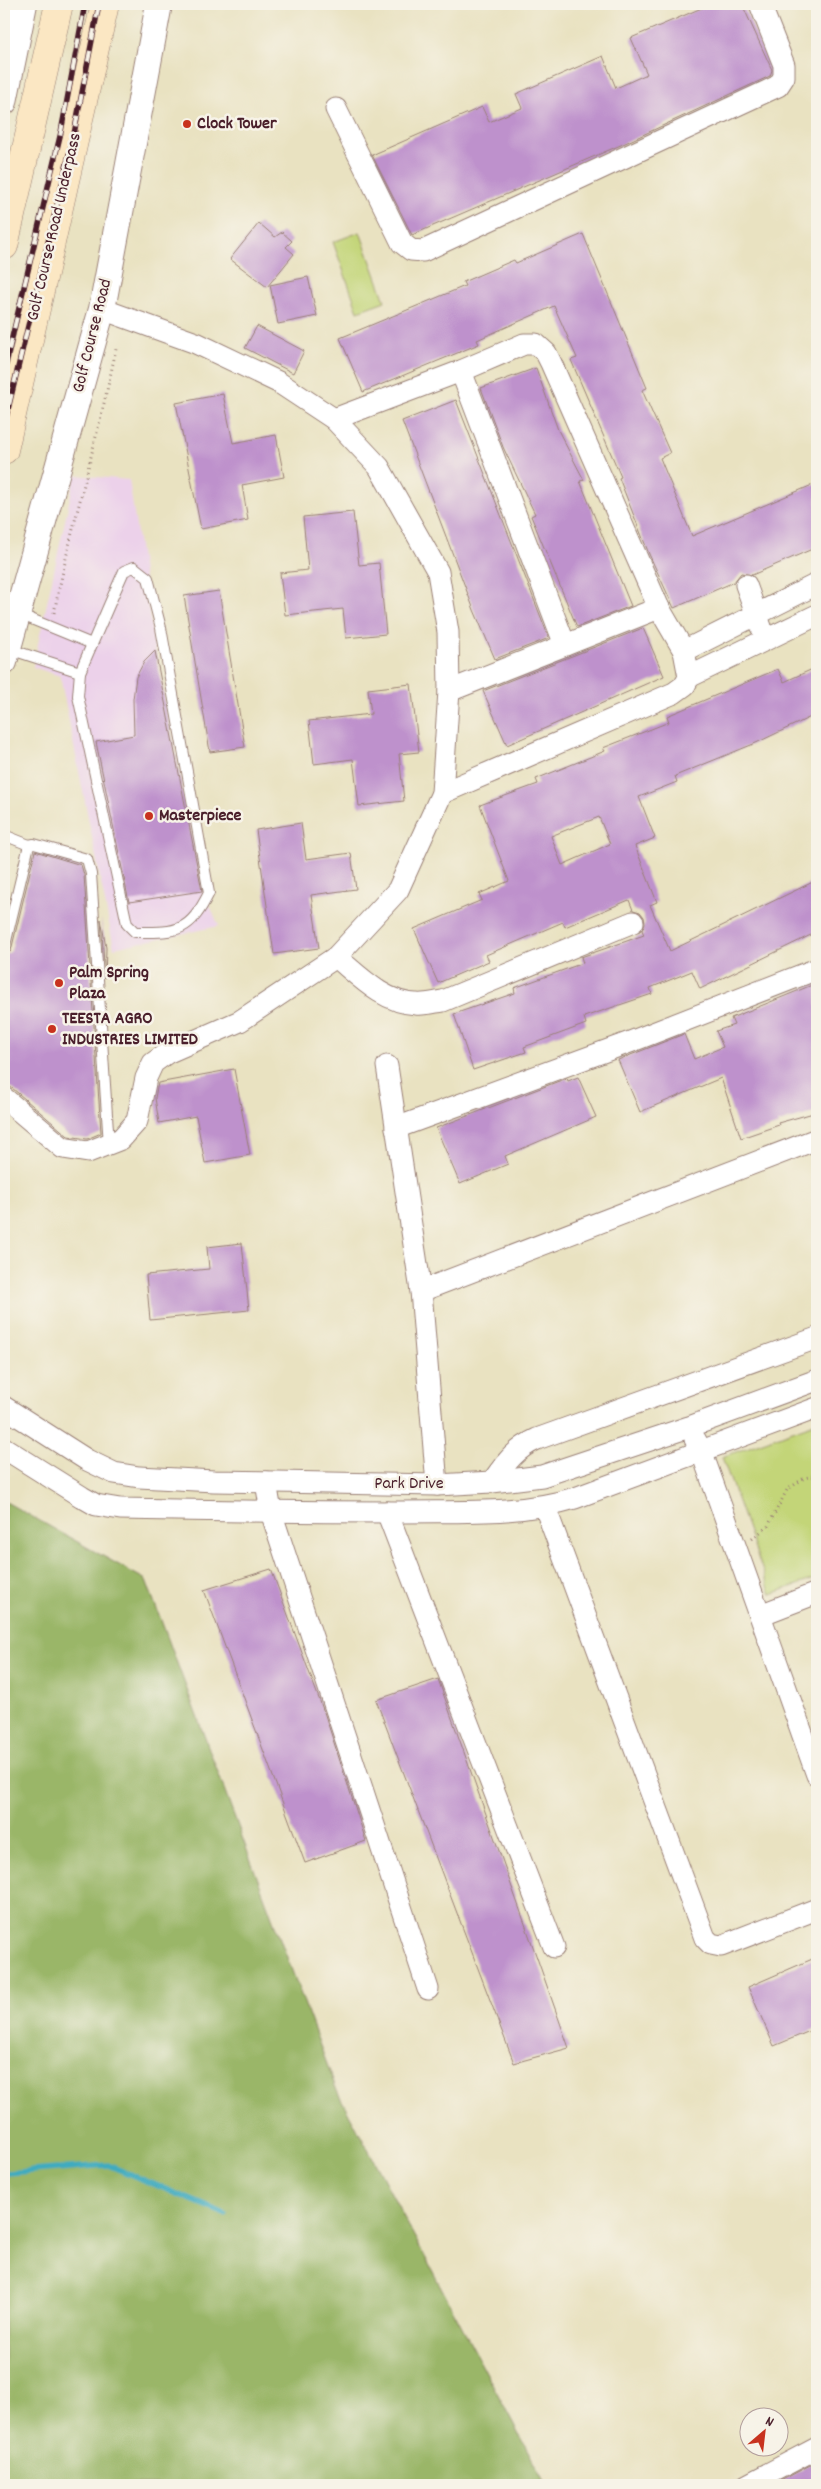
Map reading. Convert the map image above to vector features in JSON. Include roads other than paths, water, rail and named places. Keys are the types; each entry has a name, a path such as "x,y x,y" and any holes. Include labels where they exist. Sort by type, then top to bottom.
{"main road":[{"path":"4,246 59,4"},
{"name":"Golf Course Road Underpass","path":"4,450 106,4"}],"street":[{"path":"4,102 24,4"},
{"name":"Golf Course Road","path":"6,655 17,614 112,313 158,4"},
{"path":"336,109 402,242 411,250 423,251 769,92 778,86 784,77 784,65 760,4"},
{"path":"4,1098 63,1148 88,1152 109,1144 130,1132 137,1121 146,1078 153,1063 167,1053 240,1021 336,957 398,890 442,793 449,691 448,632 438,572 379,468 334,419 278,382 196,343 112,313"},
{"path":"334,419 461,371 524,344 536,344 546,352 659,608 684,651 689,677 686,685 674,693 442,793"},
{"path":"461,371 565,645"},
{"path":"746,585 765,639"},
{"path":"684,651 810,587 817,615 689,677"},
{"path":"449,691 659,608"},
{"path":"336,957 376,989 393,999 416,1004 443,1001 633,922"},
{"path":"396,1128 630,1042 817,968"},
{"path":"387,1066 421,1291 437,1485"},
{"path":"421,1291 817,1139"},
{"path":"492,1482 512,1455 522,1446 536,1439 817,1338"},
{"name":"Park Drive","path":"4,1407 87,1460 114,1473 139,1477 266,1482 437,1485 492,1482 542,1476 688,1427 817,1380"},
{"name":"Park Drive","path":"4,1448 96,1504 120,1509 271,1512 499,1511 545,1507 575,1498 817,1408"},
{"path":"688,1427 701,1450 817,1776"},
{"path":"266,1482 271,1512 428,1989"},
{"path":"545,1507 705,1938 711,1944 721,1946 817,1909"},
{"path":"388,1512 554,1947"},
{"path":"760,1615 817,1593"},
{"path":"747,2485 817,2448"}],"lane":[{"path":"134,567 148,578 161,628 209,893 194,920 183,928 135,932 126,924 78,696 80,672 92,644 124,571 134,567"},
{"path":"17,614 92,644"},
{"path":"6,655 80,672"},
{"path":"4,835 29,845 84,857 90,863 109,1144"},
{"path":"4,949 29,845"}],"waterway":[{"path":"4,2172 108,2165 225,2214"}],"railway":[{"path":"4,371 61,132 85,4"},
{"path":"4,426 74,134 99,4"}],"place":[{"name":"Clock Tower","path":"187,124"},
{"name":"Masterpiece","path":"149,816"},
{"name":"Palm Spring Plaza","path":"59,983"},
{"name":"TEESTA AGRO INDUSTRIES LIMITED","path":"52,1029"}]}
